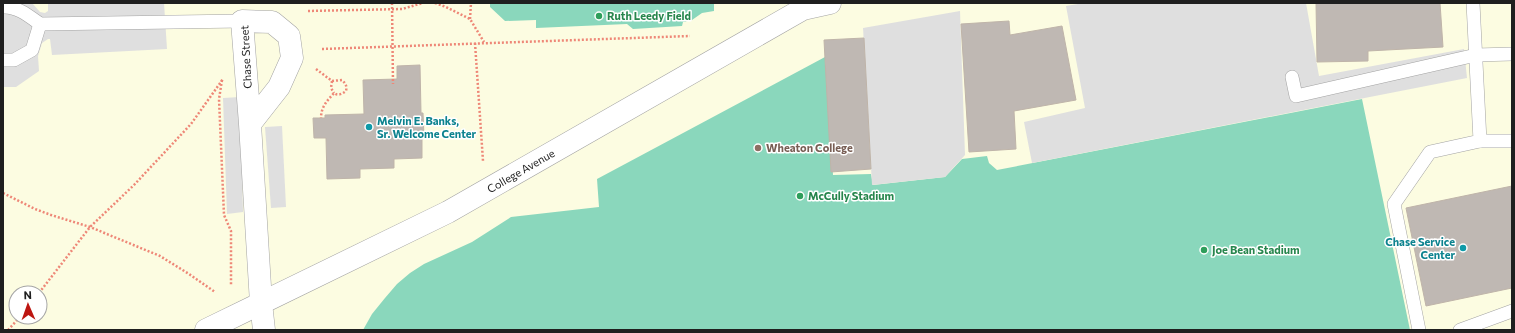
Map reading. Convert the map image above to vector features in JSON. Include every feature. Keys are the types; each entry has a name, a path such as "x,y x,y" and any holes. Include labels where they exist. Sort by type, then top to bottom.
{"street":[{"name":"College Avenue","path":"206,330 448,212 803,6 830,3"},
{"name":"Chase Street","path":"250,124 279,87 292,58 289,36 272,22 242,21 264,330"}],"lane":[{"path":"1473,3 1480,141"},
{"path":"3,7 10,6 28,15 40,24 242,21"},
{"path":"3,60 14,60 32,50 40,24"},
{"path":"1292,77 1296,96 1476,55 1512,54"},
{"path":"1419,330 1394,204 1430,152 1480,141 1512,141"},
{"path":"1460,330 1512,311"}],"path":[{"path":"392,3 393,84"},
{"path":"308,11 402,9 423,3"},
{"path":"435,3 470,19 484,42"},
{"path":"470,19 471,3"},
{"path":"322,48 690,36"},
{"path":"475,43 482,160"},
{"path":"316,69 332,81 342,80 346,83 346,91 342,94 336,95 331,88 332,81"},
{"path":"223,74 219,99 224,215 231,231 231,286"},
{"path":"45,285 90,227 134,185 191,124 222,79"},
{"path":"321,118 321,112 324,105 334,93"},
{"path":"3,193 51,215 90,227 160,256 215,292"}],"shaded area":[{"name":"Wheaton College","path":"3,3 1512,3 1512,330 3,330"},
{"path":"3,3 32,3 40,12 45,13 48,11 48,3 164,3 167,49 52,55 50,39 48,39 42,43 38,56 39,71 16,87 3,87"},
{"path":"1084,3 1306,3 1319,76 1464,49 1467,78 1032,163 1024,122 1085,108 1066,6"},
{"path":"960,11 965,155 945,177 872,185 863,28"},
{"path":"240,97 243,212 227,214 223,98"},
{"path":"282,126 286,207 271,208 265,127"}],"green space":[{"name":"Ruth Leedy Field","path":"490,3 714,3 714,11 702,13 692,20 683,22 682,26 633,29 627,24 536,28 536,20 505,21 490,7"},
{"path":"825,57 833,175 871,174 873,185 945,177 962,159 987,156 989,163 997,170 1362,99 1410,330 363,330 372,314 397,284 424,264 472,242 511,217 599,207 597,179"}],"building":[{"path":"1316,3 1440,3 1443,47 1368,51 1368,61 1317,62"},
{"path":"1009,21 1010,35 1062,26 1076,100 1014,111 1016,149 969,152 961,24"},
{"path":"864,38 871,169 831,172 824,40"},
{"name":"Melvin E. Banks, Sr. Welcome Center","path":"420,65 421,113 423,113 424,136 422,136 422,158 394,159 394,168 360,169 360,178 327,179 326,138 314,138 313,118 325,118 325,115 364,114 363,80 397,79 397,66"},
{"name":"Chase Service Center","path":"1512,186 1512,288 1426,306 1406,208"}],"place":[{"name":"Ruth Leedy Field","path":"599,16"},
{"name":"Melvin E. Banks, Sr. Welcome Center","path":"369,127"},
{"name":"Wheaton College","path":"758,148"},
{"name":"McCully Stadium","path":"800,196"},
{"name":"Chase Service Center","path":"1463,248"},
{"name":"Joe Bean Stadium","path":"1204,250"}]}
